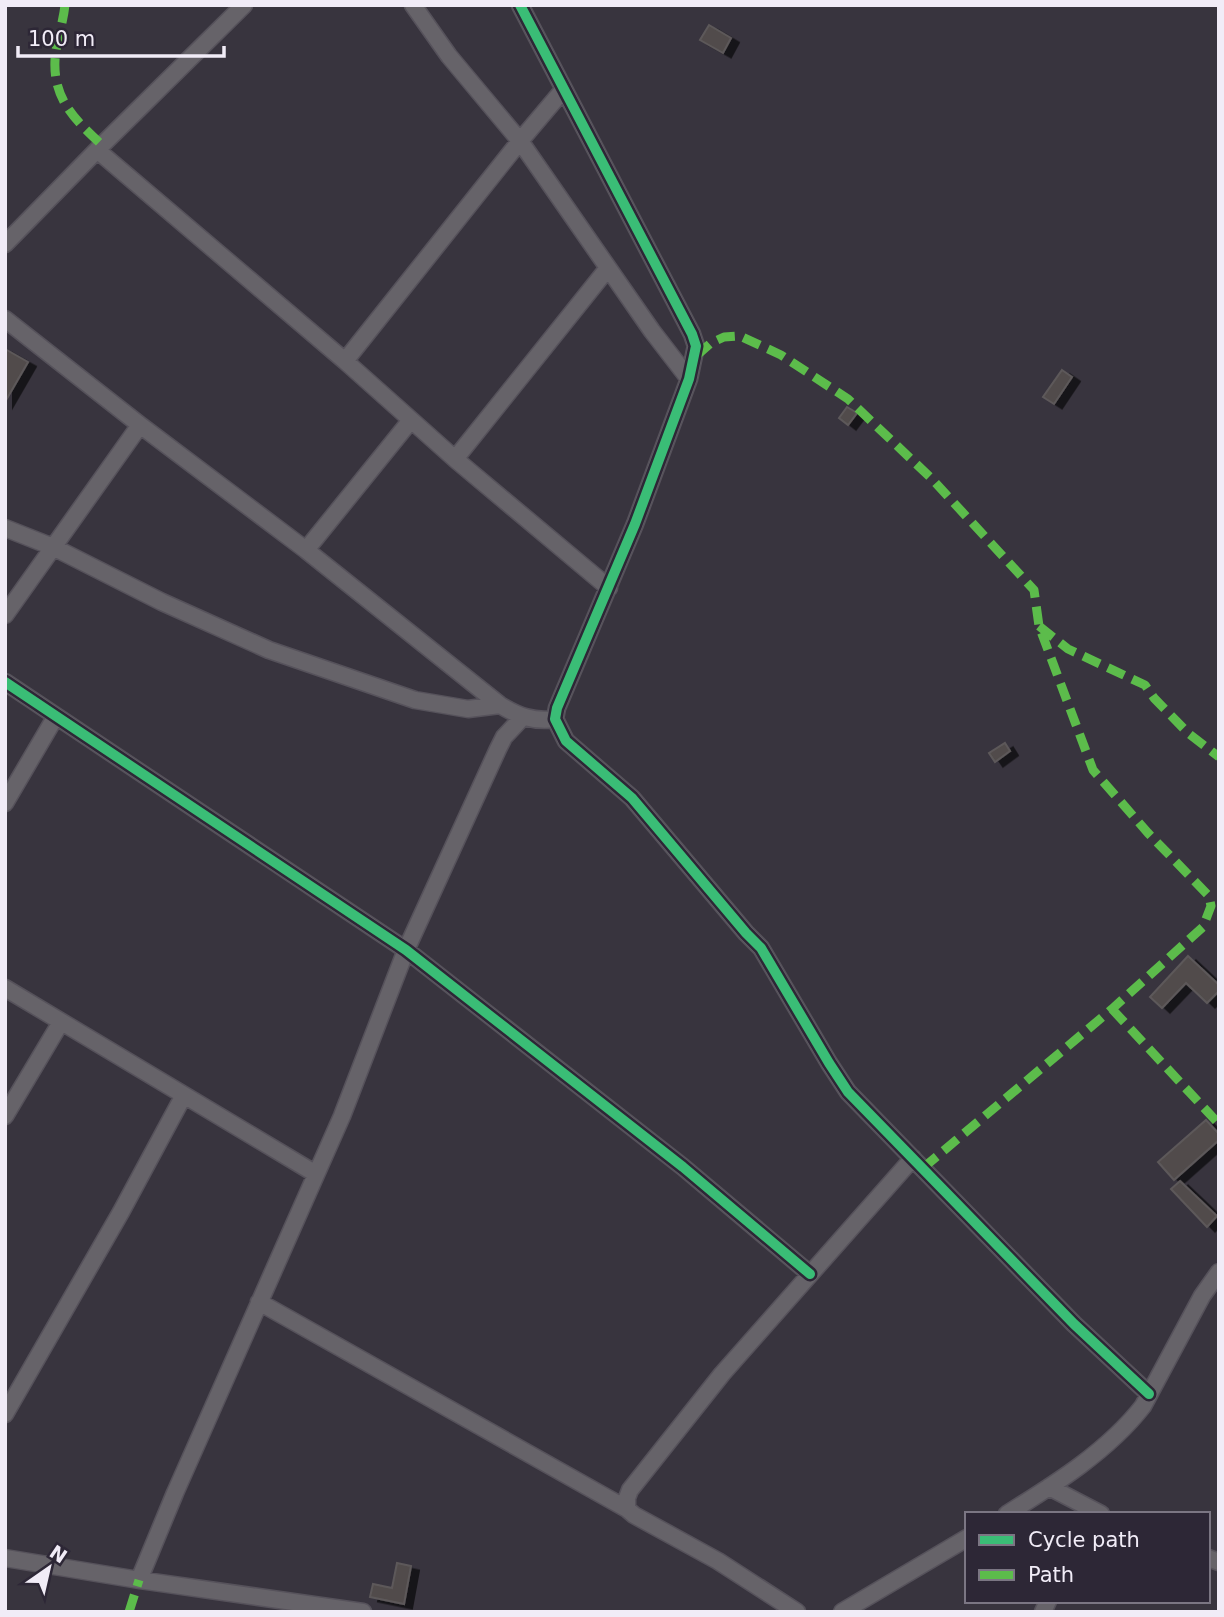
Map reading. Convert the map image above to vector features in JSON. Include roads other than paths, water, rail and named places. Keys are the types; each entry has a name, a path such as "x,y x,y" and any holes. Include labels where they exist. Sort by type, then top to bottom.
{"street":[{"path":"5,244 244,5"},
{"path":"413,5 449,56 520,141 652,331 689,379"},
{"path":"520,5 696,346 689,379 635,524 555,719 566,741 632,798 761,948 848,1092 1074,1324 1149,1394"},
{"path":"345,361 564,89"},
{"path":"97,150 609,588"},
{"path":"455,459 608,268"},
{"path":"5,319 306,550 500,705 522,718 540,721 555,719"},
{"path":"306,550 411,420"},
{"path":"5,615 140,425"},
{"path":"5,528 53,547 162,602 269,650 415,700 468,709 500,705"},
{"path":"5,682 406,950 683,1167 810,1274"},
{"path":"5,803 56,716"},
{"path":"139,1580 342,1116 406,950 504,737 522,718"},
{"path":"5,988 316,1174"},
{"path":"5,1116 61,1021"},
{"path":"5,1415 121,1212 184,1095"},
{"path":"627,1509 630,1490 722,1374 913,1157"},
{"path":"1010,1512 1049,1487 1119,1433 1143,1406 1202,1296 1219,1272"},
{"path":"259,1302 718,1561 797,1612"},
{"path":"1049,1487 1097,1512"},
{"path":"1066,1496 1074,1512"},
{"path":"842,1612 965,1539"},
{"path":"5,1558 363,1612"}]}
